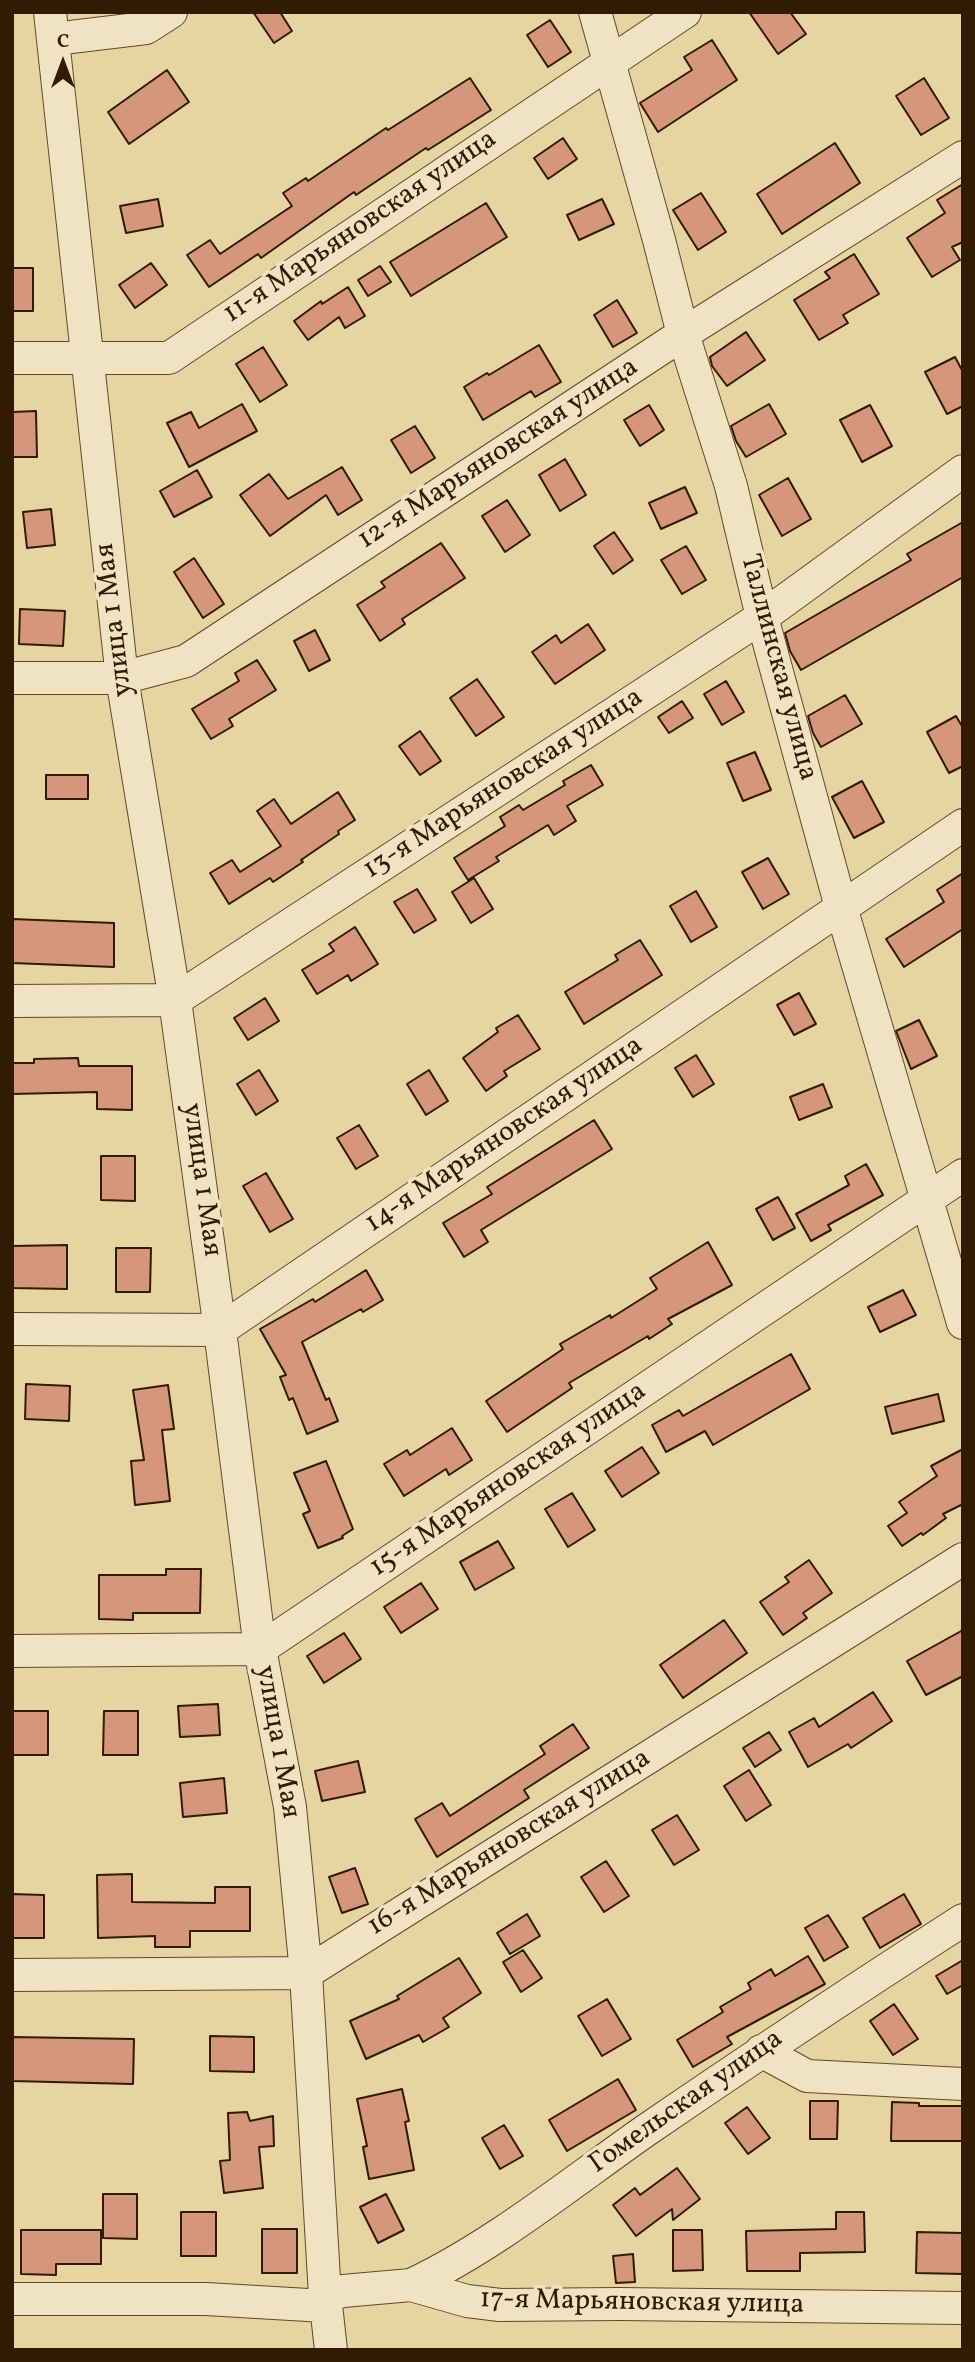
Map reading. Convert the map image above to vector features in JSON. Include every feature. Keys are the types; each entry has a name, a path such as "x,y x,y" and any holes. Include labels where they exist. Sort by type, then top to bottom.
{"street":[{"path":"52,26 146,28 171,12"},
{"name":"Таллинская улица","path":"595,12 683,334 731,486 762,617 841,907 963,1322"},
{"name":"11-я Марьяновская улица","path":"12,358 169,358 685,12"},
{"name":"улица 1 Мая","path":"52,26 121,678 175,1000 260,1649 290,1807 306,1973 325,2301 331,2350"},
{"name":"12-я Марьяновская улица","path":"12,678 121,678 186,661 683,334 963,156"},
{"name":"13-я Марьяновская улица","path":"175,1000 762,617 963,471"},
{"name":"14-я Марьяновская улица","path":"220,1330 963,825"},
{"path":"12,1001 175,1000"},
{"name":"15-я Марьяновская улица","path":"260,1649 963,1175"},
{"path":"12,1329 220,1330"},
{"name":"16-я Марьяновская улица","path":"306,1973 963,1559"},
{"path":"12,1651 260,1649"},
{"name":"Гомельская улица","path":"411,2285 441,2271 489,2240 761,2051 963,1920"},
{"path":"12,1975 306,1973"},
{"path":"761,2051 807,2076 963,2084"},
{"name":"17-я Марьяновская улица","path":"12,2299 325,2301 343,2291 411,2285 467,2301 500,2305 963,2308"}],"building":[{"path":"253,12 280,12 292,31 274,43"},
{"path":"749,12 790,12 806,34 778,54"},
{"path":"550,20 571,52 548,67 527,35"},
{"path":"712,40 737,80 658,132 640,103 692,70 684,57"},
{"path":"167,70 189,102 129,144 108,112"},
{"path":"470,78 491,110 428,150 426,148 356,195 354,192 261,258 258,254 209,287 187,255 210,240 220,254 292,206 283,193 306,178 308,181 386,128 388,130"},
{"path":"924,78 949,118 921,135 896,96"},
{"path":"563,138 577,159 548,179 534,158"},
{"path":"835,143 860,183 782,234 757,194"},
{"path":"963,184 963,242 952,247 960,260 932,277 907,238 945,213 937,200"},
{"path":"701,193 726,232 698,250 673,210"},
{"path":"158,199 163,226 126,233 120,206"},
{"path":"602,199 614,224 579,240 567,215"},
{"path":"486,203 507,237 411,296 390,262"},
{"path":"854,254 879,294 843,315 848,323 819,340 794,300 830,278 825,272"},
{"path":"151,263 167,285 135,308 119,285"},
{"path":"380,266 391,282 368,296 358,280"},
{"path":"12,268 33,268 33,311 12,311"},
{"path":"348,287 365,316 345,328 339,317 308,340 294,321 321,301 322,304"},
{"path":"617,300 637,333 613,347 594,315"},
{"path":"746,332 765,360 727,386 712,366 710,357"},
{"path":"539,345 561,382 535,397 531,391 483,420 464,387"},
{"path":"263,347 287,385 260,402 236,364"},
{"path":"955,357 963,372 963,406 947,414 925,372"},
{"path":"242,404 257,431 189,467 167,423 191,412 199,428"},
{"path":"769,404 786,434 746,457 731,426"},
{"path":"649,405 664,430 640,446 624,420"},
{"path":"870,405 892,446 862,462 840,420"},
{"path":"36,411 37,457 12,457 12,412"},
{"path":"415,426 435,458 411,473 391,440"},
{"path":"565,459 586,495 560,511 539,475"},
{"path":"342,467 362,500 338,515 326,495 270,536 240,495 269,474 288,499"},
{"path":"197,470 212,497 174,517 160,491"},
{"path":"788,478 811,519 782,536 759,495"},
{"path":"685,487 697,513 661,529 649,503"},
{"path":"507,500 530,535 505,552 482,516"},
{"path":"51,509 55,545 27,548 23,512"},
{"path":"963,522 963,577 801,670 790,651 785,633 911,560 907,554"},
{"path":"614,532 633,560 613,574 594,546"},
{"path":"441,543 465,578 402,619 405,624 380,641 357,605 385,587 381,582"},
{"path":"686,546 706,580 682,594 661,560"},
{"path":"194,558 224,604 203,618 174,572"},
{"path":"20,609 65,611 63,646 19,644"},
{"path":"588,624 605,650 555,684 532,652 556,635 561,643"},
{"path":"315,630 330,660 309,671 294,641"},
{"path":"257,660 276,690 229,719 233,726 211,739 192,709 239,681 235,673"},
{"path":"477,679 504,717 476,736 450,698"},
{"path":"726,681 744,712 722,725 704,694"},
{"path":"845,695 862,724 821,747 808,716"},
{"path":"682,701 693,718 669,733 658,717"},
{"path":"956,716 963,728 963,766 949,773 927,732"},
{"path":"420,731 441,761 420,775 399,746"},
{"path":"755,752 771,790 743,801 727,763"},
{"path":"591,765 603,785 567,806 576,821 554,835 548,825 496,857 499,861 468,880 454,858 505,826 500,817 519,805 523,810 565,785 563,781"},
{"path":"46,775 88,775 88,799 46,799"},
{"path":"862,781 884,822 854,838 832,797"},
{"path":"338,792 355,820 301,860 303,862 273,882 270,878 229,904 210,873 232,860 240,872 281,846 257,811 274,799 291,824"},
{"path":"768,858 789,894 763,909 742,872"},
{"path":"963,873 963,929 904,967 886,939 944,902 937,890"},
{"path":"474,878 493,909 471,923 452,892"},
{"path":"417,889 436,920 414,933 394,902"},
{"path":"696,891 717,927 691,942 670,906"},
{"path":"12,919 114,923 114,967 12,963"},
{"path":"355,927 378,964 351,981 348,975 317,994 302,970 334,951 329,944"},
{"path":"640,940 662,975 584,1024 565,992 618,960 615,955"},
{"path":"799,993 816,1024 794,1035 777,1005"},
{"path":"265,998 279,1021 248,1040 234,1018"},
{"path":"518,1015 540,1049 504,1071 507,1076 486,1091 463,1058 498,1032 496,1028"},
{"path":"919,1020 937,1056 911,1069 896,1031"},
{"path":"696,1055 714,1084 693,1097 675,1068"},
{"path":"78,1058 79,1066 132,1066 132,1110 97,1109 97,1092 12,1094 12,1063 34,1063 34,1059"},
{"path":"259,1070 278,1101 256,1115 237,1084"},
{"path":"429,1070 448,1101 426,1115 407,1084"},
{"path":"823,1084 832,1107 799,1120 790,1097"},
{"path":"594,1120 612,1149 481,1230 488,1242 464,1257 443,1223 492,1194 487,1187"},
{"path":"359,1125 378,1156 356,1169 337,1138"},
{"path":"101,1156 135,1156 135,1201 101,1200"},
{"path":"866,1164 883,1195 828,1225 831,1230 811,1241 796,1214 849,1185 845,1176"},
{"path":"266,1173 293,1219 270,1232 243,1186"},
{"path":"778,1197 795,1228 773,1240 756,1209"},
{"path":"708,1242 732,1285 668,1319 672,1324 649,1339 648,1336 569,1383 572,1388 507,1432 486,1401 563,1349 560,1344 610,1315 611,1318 657,1289 650,1278"},
{"path":"67,1245 67,1289 12,1288 12,1246"},
{"path":"116,1248 151,1248 150,1292 116,1292"},
{"path":"366,1270 383,1300 363,1312 361,1309 302,1342 326,1400 329,1398 338,1421 307,1434 293,1398 289,1400 280,1377 286,1375 260,1329 313,1299 315,1302"},
{"path":"903,1290 916,1315 880,1332 868,1307"},
{"path":"791,1354 810,1389 713,1445 705,1431 666,1452 652,1425 679,1410 683,1416"},
{"path":"26,1384 70,1386 69,1421 25,1419"},
{"path":"168,1385 174,1429 162,1430 170,1501 135,1505 131,1461 144,1460 133,1390"},
{"path":"938,1394 944,1421 892,1434 885,1407"},
{"path":"452,1428 472,1460 449,1475 446,1469 404,1496 384,1464 407,1450 410,1455"},
{"path":"642,1447 659,1473 622,1497 605,1471"},
{"path":"963,1449 963,1504 943,1514 946,1518 902,1546 888,1526 907,1513 899,1502 937,1476 931,1466"},
{"path":"326,1461 353,1529 342,1536 343,1538 318,1548 303,1514 310,1511 294,1473"},
{"path":"572,1493 595,1530 568,1547 545,1509"},
{"path":"498,1541 514,1568 475,1590 460,1562"},
{"path":"809,1560 832,1593 803,1613 807,1618 783,1635 760,1602 789,1582 785,1577"},
{"path":"166,1569 201,1569 200,1613 133,1613 133,1620 99,1619 99,1575 166,1575"},
{"path":"421,1583 438,1609 401,1633 384,1607"},
{"path":"724,1620 747,1653 683,1698 660,1665"},
{"path":"963,1630 963,1676 926,1695 907,1661"},
{"path":"344,1633 361,1659 324,1683 307,1656"},
{"path":"873,1692 892,1721 851,1748 848,1744 808,1767 789,1732 814,1718 819,1727"},
{"path":"218,1704 220,1735 180,1737 178,1706"},
{"path":"13,1711 48,1711 48,1755 13,1755"},
{"path":"104,1711 138,1711 138,1755 103,1755"},
{"path":"573,1724 589,1748 524,1790 529,1798 437,1857 415,1819 442,1803 450,1816 545,1754 540,1746"},
{"path":"769,1732 781,1750 755,1767 743,1748"},
{"path":"358,1761 365,1792 322,1801 315,1771"},
{"path":"749,1770 771,1805 746,1821 724,1786"},
{"path":"224,1778 227,1813 183,1817 180,1783"},
{"path":"677,1815 699,1850 674,1865 652,1830"},
{"path":"606,1861 629,1896 604,1912 581,1877"},
{"path":"355,1868 368,1904 342,1913 329,1877"},
{"path":"132,1874 132,1902 215,1903 215,1887 250,1887 250,1931 190,1931 190,1947 155,1947 155,1936 98,1938 97,1875"},
{"path":"12,1894 44,1895 44,1938 12,1938"},
{"path":"904,1894 921,1924 880,1948 863,1918"},
{"path":"527,1914 540,1936 510,1954 497,1933"},
{"path":"828,1915 848,1947 824,1961 805,1928"},
{"path":"523,1950 542,1978 521,1992 503,1962"},
{"path":"808,1956 825,1984 727,2037 732,2044 693,2067 677,2040 723,2012 720,2007 751,1989 748,1983 771,1969 775,1976"},
{"path":"459,1958 481,1993 443,2018 449,2027 423,2042 419,2035 366,2059 350,2021 399,1999 397,1996"},
{"path":"963,1960 963,1985 947,1994 936,1976"},
{"path":"607,1999 631,2039 602,2056 578,2016"},
{"path":"894,2004 918,2039 893,2055 870,2021"},
{"path":"210,2036 254,2037 254,2072 210,2071"},
{"path":"12,2037 134,2039 133,2084 12,2081"},
{"path":"618,2079 636,2110 567,2151 549,2120"},
{"path":"402,2089 409,2121 405,2122 414,2170 369,2179 363,2147 367,2146 357,2099"},
{"path":"810,2101 838,2101 837,2139 810,2139"},
{"path":"892,2102 919,2103 919,2106 963,2106 963,2141 891,2141"},
{"path":"747,2107 770,2138 748,2154 725,2123"},
{"path":"247,2112 250,2121 273,2116 274,2146 259,2147 263,2188 224,2193 220,2161 230,2160 228,2113"},
{"path":"504,2125 523,2156 500,2169 482,2138"},
{"path":"677,2168 700,2199 673,2220 672,2209 636,2236 613,2205 635,2188 640,2195"},
{"path":"103,2194 137,2194 137,2239 103,2238"},
{"path":"386,2194 404,2230 378,2243 360,2207"},
{"path":"181,2212 216,2212 216,2256 181,2256"},
{"path":"836,2212 864,2212 865,2252 800,2253 800,2271 747,2271 746,2231 836,2229"},
{"path":"262,2229 297,2229 297,2273 262,2273"},
{"path":"21,2230 101,2230 101,2264 56,2264 56,2275 21,2274"},
{"path":"673,2230 702,2230 703,2270 673,2271"},
{"path":"917,2232 963,2233 963,2274 916,2273"},
{"path":"633,2254 635,2282 616,2283 613,2256"}]}
